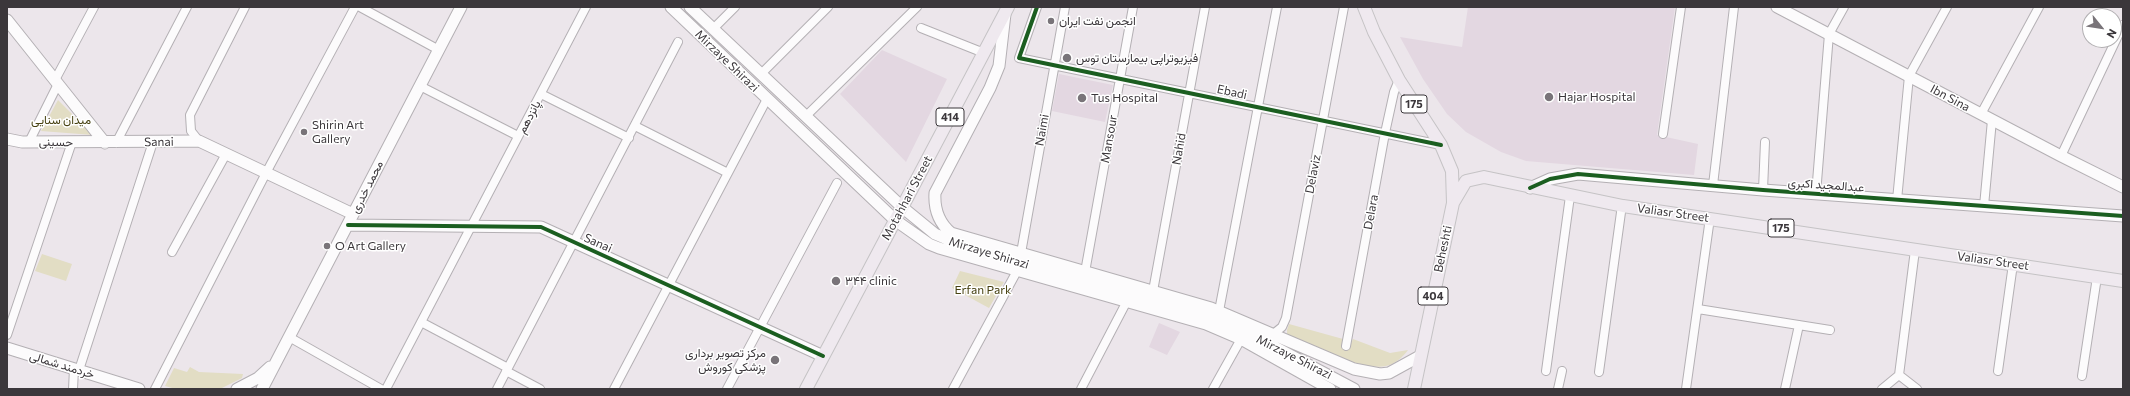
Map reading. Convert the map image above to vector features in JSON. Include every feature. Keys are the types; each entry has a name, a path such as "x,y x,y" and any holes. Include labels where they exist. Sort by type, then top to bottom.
{"main road":[{"name":"175","path":"1364,7 1374,32 1399,80 1441,145 1452,171 1453,203"},
{"name":"Motahhari Street","path":"806,389 1006,10"},
{"name":"Valiasr Street","path":"1453,203 1463,184 1472,178 1496,179 1530,188 1622,205 2123,281"},
{"name":"Beheshti","path":"1414,389 1453,203"}],"street":[{"path":"29,142 94,7"},
{"path":"7,20 57,82 110,143 187,7"},
{"path":"199,141 191,131 190,115 245,7"},
{"path":"155,389 266,173 355,7"},
{"path":"360,7 439,50"},
{"name":"محمد خدری","path":"262,389 461,7"},
{"name":"پانزدهم","path":"386,389 586,7"},
{"name":"Mirzaye Shirazi","path":"671,7 895,220 929,244 1017,271 1206,324 1241,339 1330,389"},
{"name":"Mirzaye Shirazi","path":"690,7 902,207 943,239 1208,316 1256,337 1354,389"},
{"path":"713,29 736,7"},
{"path":"761,74 828,7"},
{"path":"806,116 917,7"},
{"name":"Ebadi","path":"1038,7 1019,58 1441,145"},
{"name":"Naimi","path":"1021,253 1065,7"},
{"name":"Mansour","path":"1085,272 1133,7"},
{"name":"Nahid","path":"1153,291 1205,7"},
{"path":"1219,311 1277,7"},
{"name":"Delaviz","path":"1272,335 1282,327 1286,318 1344,7"},
{"path":"1663,134 1681,7"},
{"path":"1713,185 1734,7"},
{"name":"Ibn Sina","path":"1778,7 2123,187"},
{"path":"1816,194 1829,34 1844,7"},
{"path":"1897,200 1909,76 1947,7"},
{"path":"1981,114 2039,7"},
{"name":"Mirzaye Shirazi","path":"1006,10 999,66 990,88 940,182 935,199 938,217 945,228 951,232 1219,311 1343,365 1370,373 1380,374 1394,371 1420,356"},
{"path":"2061,156 2123,25"},
{"path":"921,28 984,53"},
{"path":"497,389 678,42"},
{"name":"Delara","path":"1346,346 1385,133 1394,92 1399,80"},
{"path":"420,86 518,136"},
{"path":"541,94 629,138"},
{"path":"614,389 767,99"},
{"path":"1984,206 1992,120"},
{"path":"635,126 728,173"},
{"name":"حسینی","path":"7,139 29,142 110,143"},
{"name":"Sanai","path":"110,143 199,141 354,214"},
{"path":"7,335 72,142"},
{"path":"73,389 76,369 153,142"},
{"path":"1762,190 1765,142"},
{"path":"172,252 226,154"},
{"name":"عبدالمجید اکبری","path":"1530,188 1550,178 1578,174 1762,190 2123,216"},
{"path":"727,389 837,183"},
{"path":"1546,371 1570,196"},
{"path":"1599,372 1622,205"},
{"path":"1686,389 1710,218"},
{"name":"Sanai","path":"348,225 540,227 823,356"},
{"path":"1882,389 1899,375 1915,250"},
{"path":"1998,371 2013,264"},
{"path":"953,389 1017,271"},
{"path":"2082,376 2097,277"},
{"path":"1081,389 1127,302"},
{"path":"1698,309 1830,330"},
{"path":"421,322 540,389"},
{"path":"1785,389 1799,325"},
{"path":"289,337 381,389"},
{"path":"1213,389 1241,339"},
{"name":"خردمند شمالی","path":"7,348 139,389"},
{"path":"237,389 258,378 278,360"},
{"path":"1558,389 1562,372"},
{"path":"1899,375 1917,389"}],"shaded area":[{"name":"Hajar Hospital","path":"1468,7 1675,7 1657,135 1698,144 1694,175 1526,161 1501,152 1466,132 1447,114 1423,79 1400,37 1462,47"},
{"path":"882,50 947,79 906,162 840,94"},
{"name":"Tus Hospital","path":"1059,74 1113,85 1105,122 1052,111"},
{"path":"1159,323 1180,332 1167,355 1149,347"}],"green space":[{"name":"میدان سنایی","path":"58,100 93,135 41,131"},
{"path":"42,254 72,264 66,281 35,271"},
{"name":"Erfan Park","path":"960,271 1004,282 989,308 952,288"},
{"path":"1289,324 1343,339 1349,347 1353,339 1390,353 1408,350 1392,364 1376,367 1364,365 1336,357 1287,336"},
{"path":"190,367 199,372 243,374 242,378 220,389 176,389 165,386 174,368 187,372"}],"cycle path":[{"path":"1037,7 1019,58 1441,145"},
{"path":"1530,188 1550,179 1578,174 1763,190 2123,216"},
{"path":"348,225 541,227 823,356"}],"place":[{"name":"انجمن نفت ایران","path":"1051,21"},
{"name":"فیزیوتراپی بیمارستان توس","path":"1067,58"},
{"name":"Hajar Hospital","path":"1549,97"},
{"name":"Tus Hospital","path":"1082,98"},
{"name":"Shirin Art Gallery","path":"304,132"},
{"name":"O Art Gallery","path":"327,246"},
{"name":"۳۴۴ clinic","path":"836,281"},
{"name":"مرکز تصویر برداری پزشکی کوروش","path":"775,360"}]}
